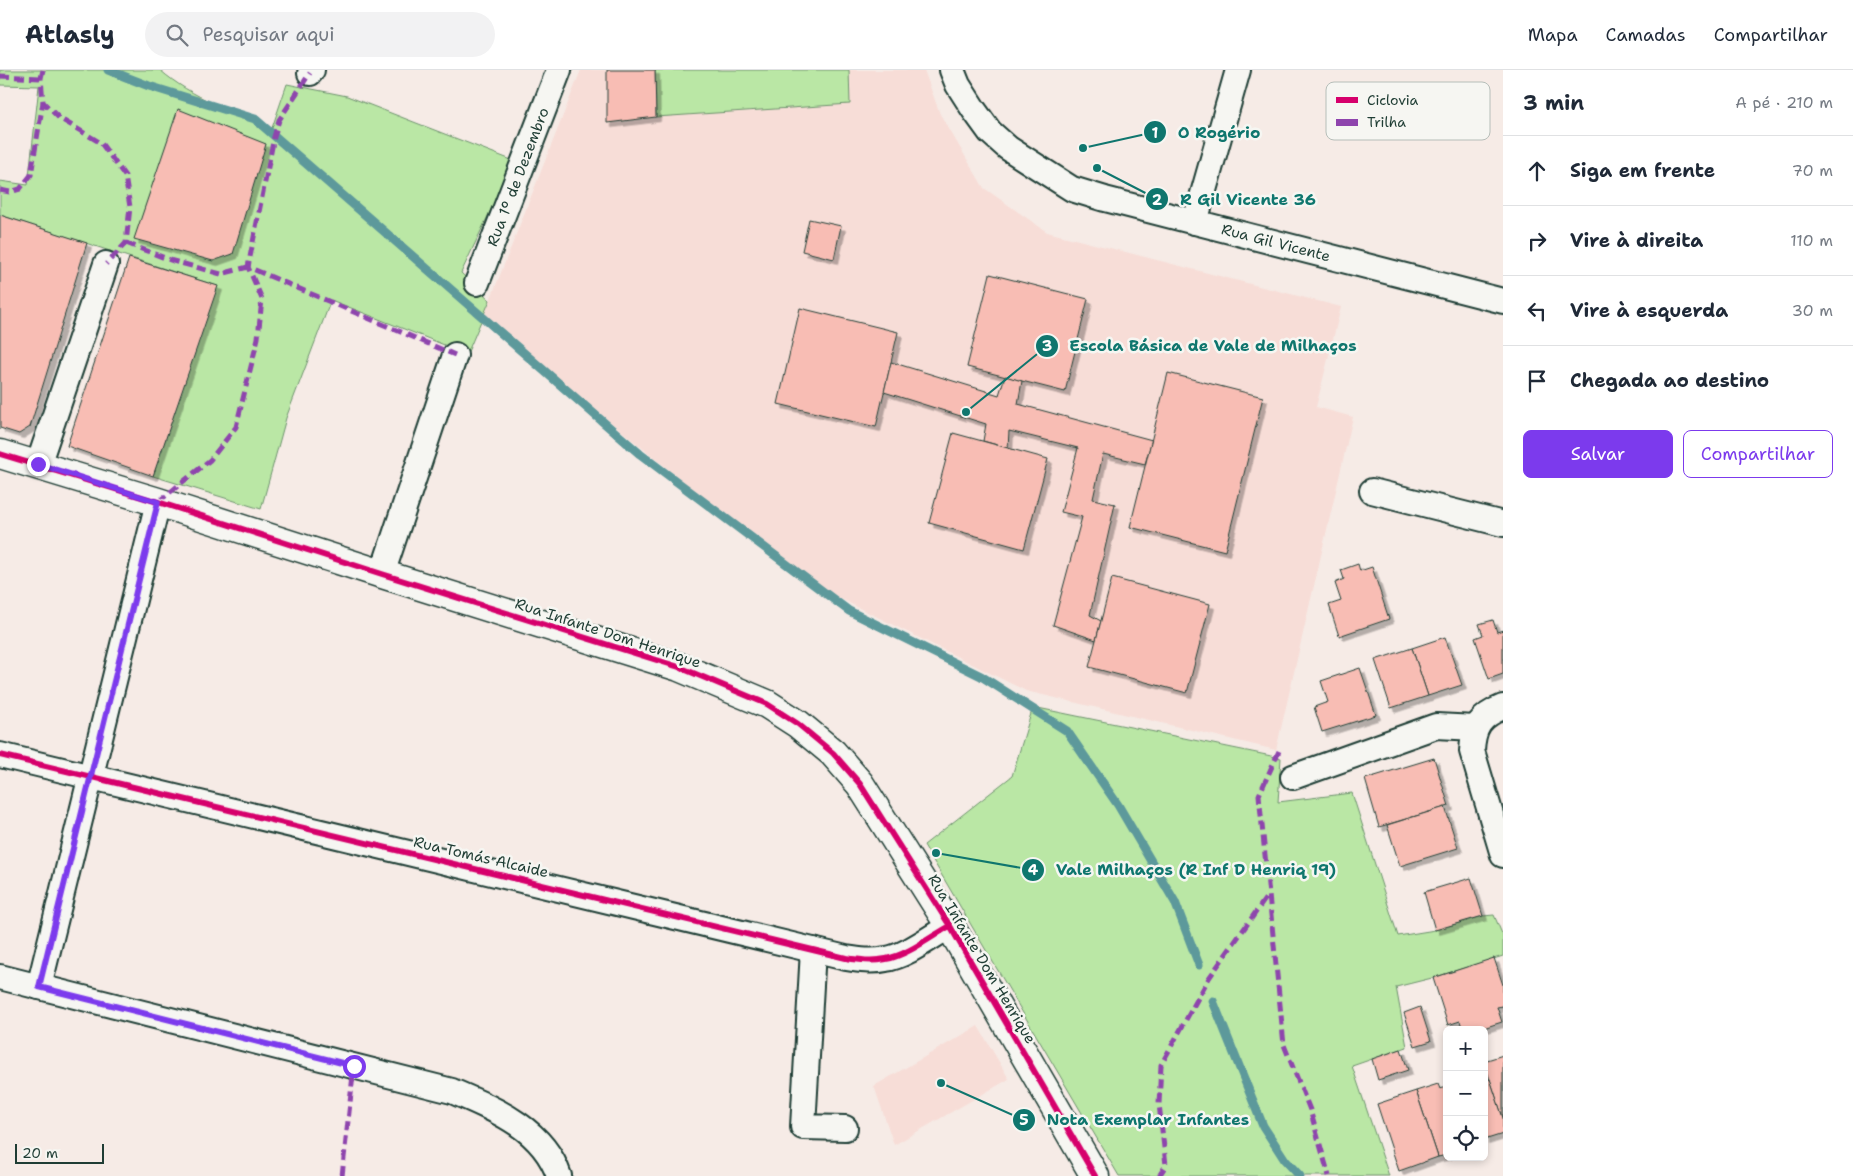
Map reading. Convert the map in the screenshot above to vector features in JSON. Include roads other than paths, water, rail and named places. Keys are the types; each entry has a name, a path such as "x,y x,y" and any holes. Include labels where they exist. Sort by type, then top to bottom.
{"street":[{"name":"Rua 1º de Dezembro","path":"477,283 559,70"},
{"name":"Rua Gil Vicente","path":"952,70 958,85 990,132 1008,148 1072,189 1503,301"},
{"path":"1194,222 1238,70"},
{"path":"38,464 106,264"},
{"path":"382,574 455,355"},
{"name":"Rua Infante Dom Henrique","path":"0,454 38,464 679,667 767,704 798,724 833,753 860,784 950,926 1095,1176"},
{"path":"1372,491 1503,524"},
{"path":"39,987 158,502"},
{"path":"1503,707 1493,710 1483,718 1476,728 1472,751 1503,855"},
{"path":"1293,777 1436,726 1476,728"},
{"name":"Rua Tomás Alcaide","path":"0,755 846,958 868,961 887,959 908,951 950,926"},
{"path":"813,950 803,1127 845,1128"},
{"path":"0,977 452,1091 494,1108 521,1126 543,1146 556,1167 559,1176"}],"waterway":[{"path":"108,70 149,86 255,119 640,454 849,611 981,676 1067,731 1118,805 1175,902 1199,965"},
{"path":"1213,1001 1263,1126 1285,1160 1300,1176"}],"place":[{"name":"O Rogério","path":"1083,148"},
{"name":"R Gil Vicente 36","path":"1097,168"},
{"name":"Escola Básica de Vale de Milhaços","path":"966,412"},
{"name":"Vale Milhaços (R Inf D Henriq 19)","path":"936,853"},
{"name":"Nota Exemplar Infantes","path":"941,1083"}]}
